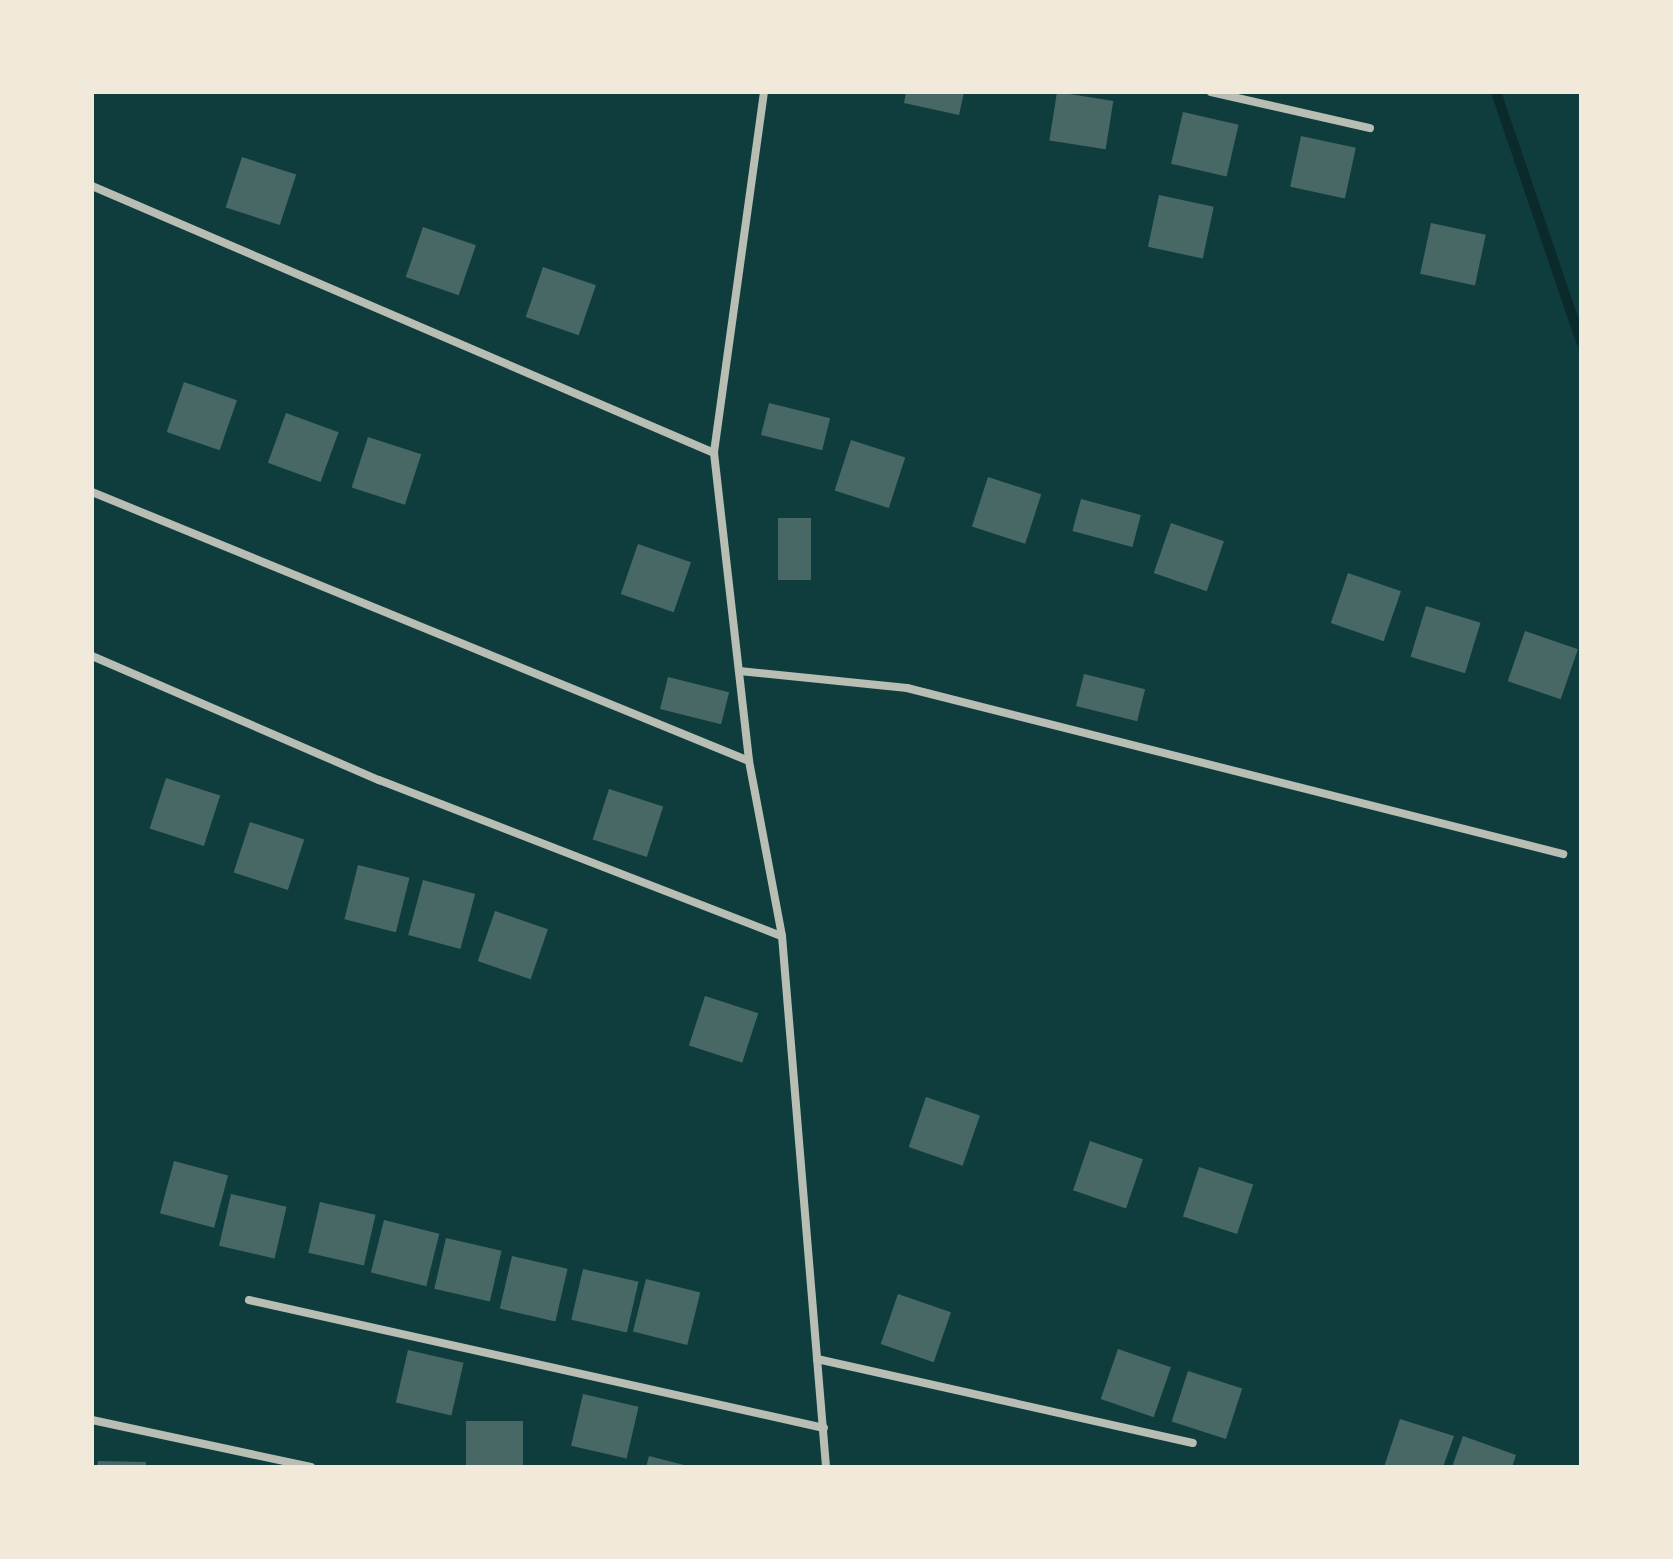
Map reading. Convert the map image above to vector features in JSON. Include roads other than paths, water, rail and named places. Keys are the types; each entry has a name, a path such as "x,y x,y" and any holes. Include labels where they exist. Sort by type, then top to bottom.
{"street":[{"path":"764,92 714,453 749,761 782,936 826,1467"},
{"path":"1211,92 1370,128"},
{"path":"92,186 714,453"},
{"path":"92,492 749,761"},
{"path":"92,656 379,780 782,936"},
{"path":"739,671 907,688 1563,854"},
{"path":"249,1300 824,1428"},
{"path":"817,1359 1193,1443"},
{"path":"92,1420 311,1467"}],"waterway":[{"path":"1496,92 1581,341"}]}
